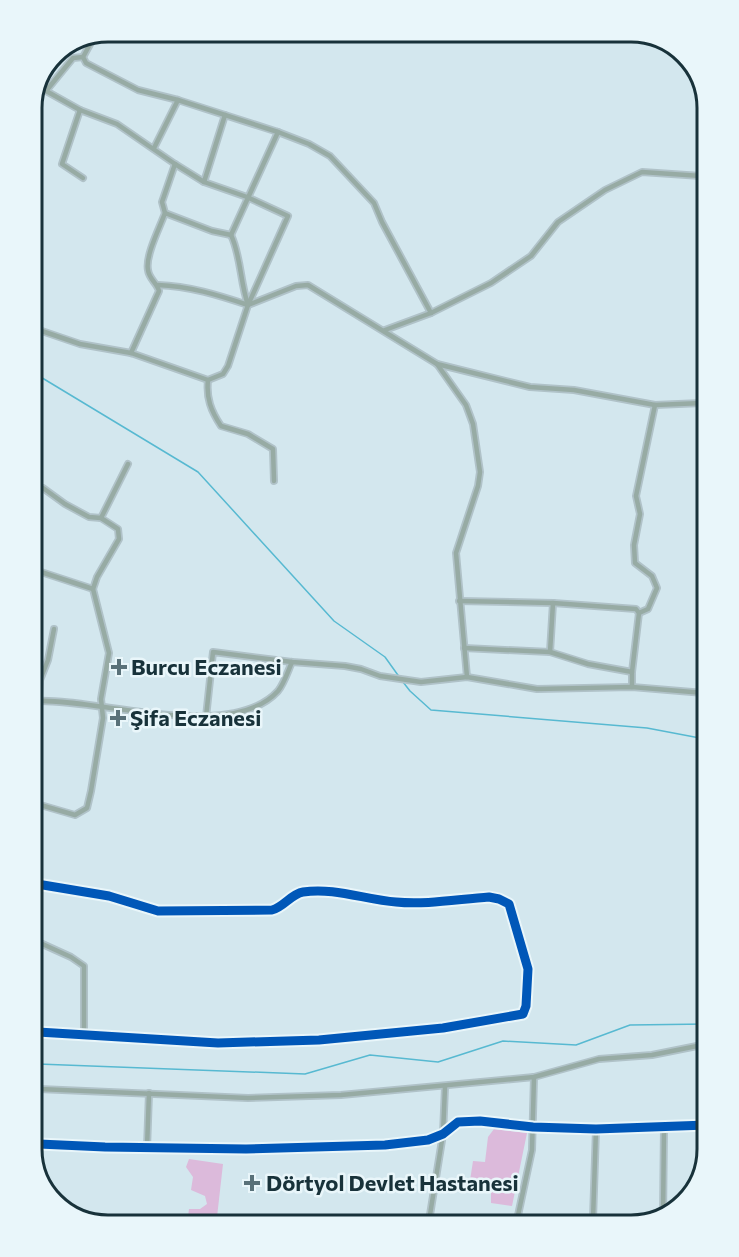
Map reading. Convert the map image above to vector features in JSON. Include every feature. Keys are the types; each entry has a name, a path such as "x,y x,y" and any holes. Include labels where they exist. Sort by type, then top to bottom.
{"street":[{"path":"83,57 90,45"},
{"path":"42,331 80,344 131,353 208,380 223,374 228,366 248,305 288,216 247,197 204,182 117,124 80,110 46,91 73,58 83,57"},
{"path":"83,57 86,63 138,90 178,99 278,132 309,144 330,156 370,197 431,313"},
{"path":"154,148 178,99"},
{"path":"80,110 62,164 83,177"},
{"path":"204,182 225,115"},
{"path":"248,305 231,235 278,132"},
{"path":"175,164 162,202 165,213 147,268 150,278 158,285 182,286 191,290 217,294 248,305 296,286 308,285 385,330 437,364 530,387 574,390 655,405 697,403"},
{"path":"385,330 431,313 491,283 531,256 558,222 605,190 642,172 697,176"},
{"path":"165,213 212,231 231,235"},
{"path":"131,353 159,291 158,285"},
{"path":"437,364 466,405 473,423 479,464 478,486 456,553 467,677"},
{"path":"208,380 206,392 208,402 221,426 248,434 273,449 274,481"},
{"path":"639,613 648,609 657,588 652,576 635,563 634,545 640,514 636,496 655,405"},
{"path":"101,518 128,464"},
{"path":"42,488 88,517 101,518 118,529 119,539 93,589 109,653 101,699 103,718 92,791 87,808 75,815 42,805"},
{"path":"42,572 93,589"},
{"path":"459,601 552,603 636,609 639,613"},
{"path":"550,652 552,603"},
{"path":"632,687 639,613"},
{"path":"42,675 48,660 54,628"},
{"path":"464,648 550,652 588,664 632,672"},
{"path":"206,717 213,652 292,663 361,669 380,676 421,682 467,677 537,689 632,687 697,693"},
{"path":"42,701 63,701 103,708 206,717 232,714 271,697 279,690 292,663"},
{"path":"42,885 109,896 158,911 272,909 279,908 293,896 305,891 330,892 400,903 489,897 509,904 528,969 526,1006 523,1014 443,1028 319,1040 218,1043 42,1032"},
{"path":"42,944 71,957 84,966 84,1034"},
{"path":"42,1089 248,1098 341,1095 534,1077 599,1059 652,1055 697,1046"},
{"path":"518,1215 532,1150 534,1077"},
{"path":"430,1215 443,1134 445,1087"},
{"path":"147,1148 149,1093"},
{"path":"42,1144 246,1149 385,1145 428,1140 443,1134 458,1122 480,1121 533,1127 596,1129 697,1125"},
{"path":"663,1206 664,1127"},
{"path":"592,1215 596,1129"}],"shaded area":[{"path":"494,1129 527,1133 512,1206 491,1203 491,1186 469,1187 473,1161 485,1162 488,1137"},
{"path":"189,1159 223,1164 217,1215 188,1215 189,1209 200,1209 207,1204 205,1196 191,1190 193,1177 186,1167"}],"waterway":[{"path":"42,378 198,472 334,621 385,657 400,678"},
{"path":"403,682 431,710 647,728 697,737"},
{"path":"42,1064 305,1074 370,1055 438,1062 503,1041 576,1045 630,1025 697,1024"}],"cycle path":[{"path":"42,885 109,896 158,911 272,910 299,893 315,891 338,892 407,903 489,897 509,904 528,969 526,1006 523,1014 443,1028 319,1040 218,1043 42,1032"},
{"path":"42,1144 246,1149 385,1145 428,1140 443,1134 458,1122 480,1121 533,1127 596,1129 697,1125"}],"place":[{"name":"Burcu Eczanesi","path":"119,667"},
{"name":"Şifa Eczanesi","path":"118,718"},
{"name":"Dörtyol Devlet Hastanesi","path":"252,1183"}]}
